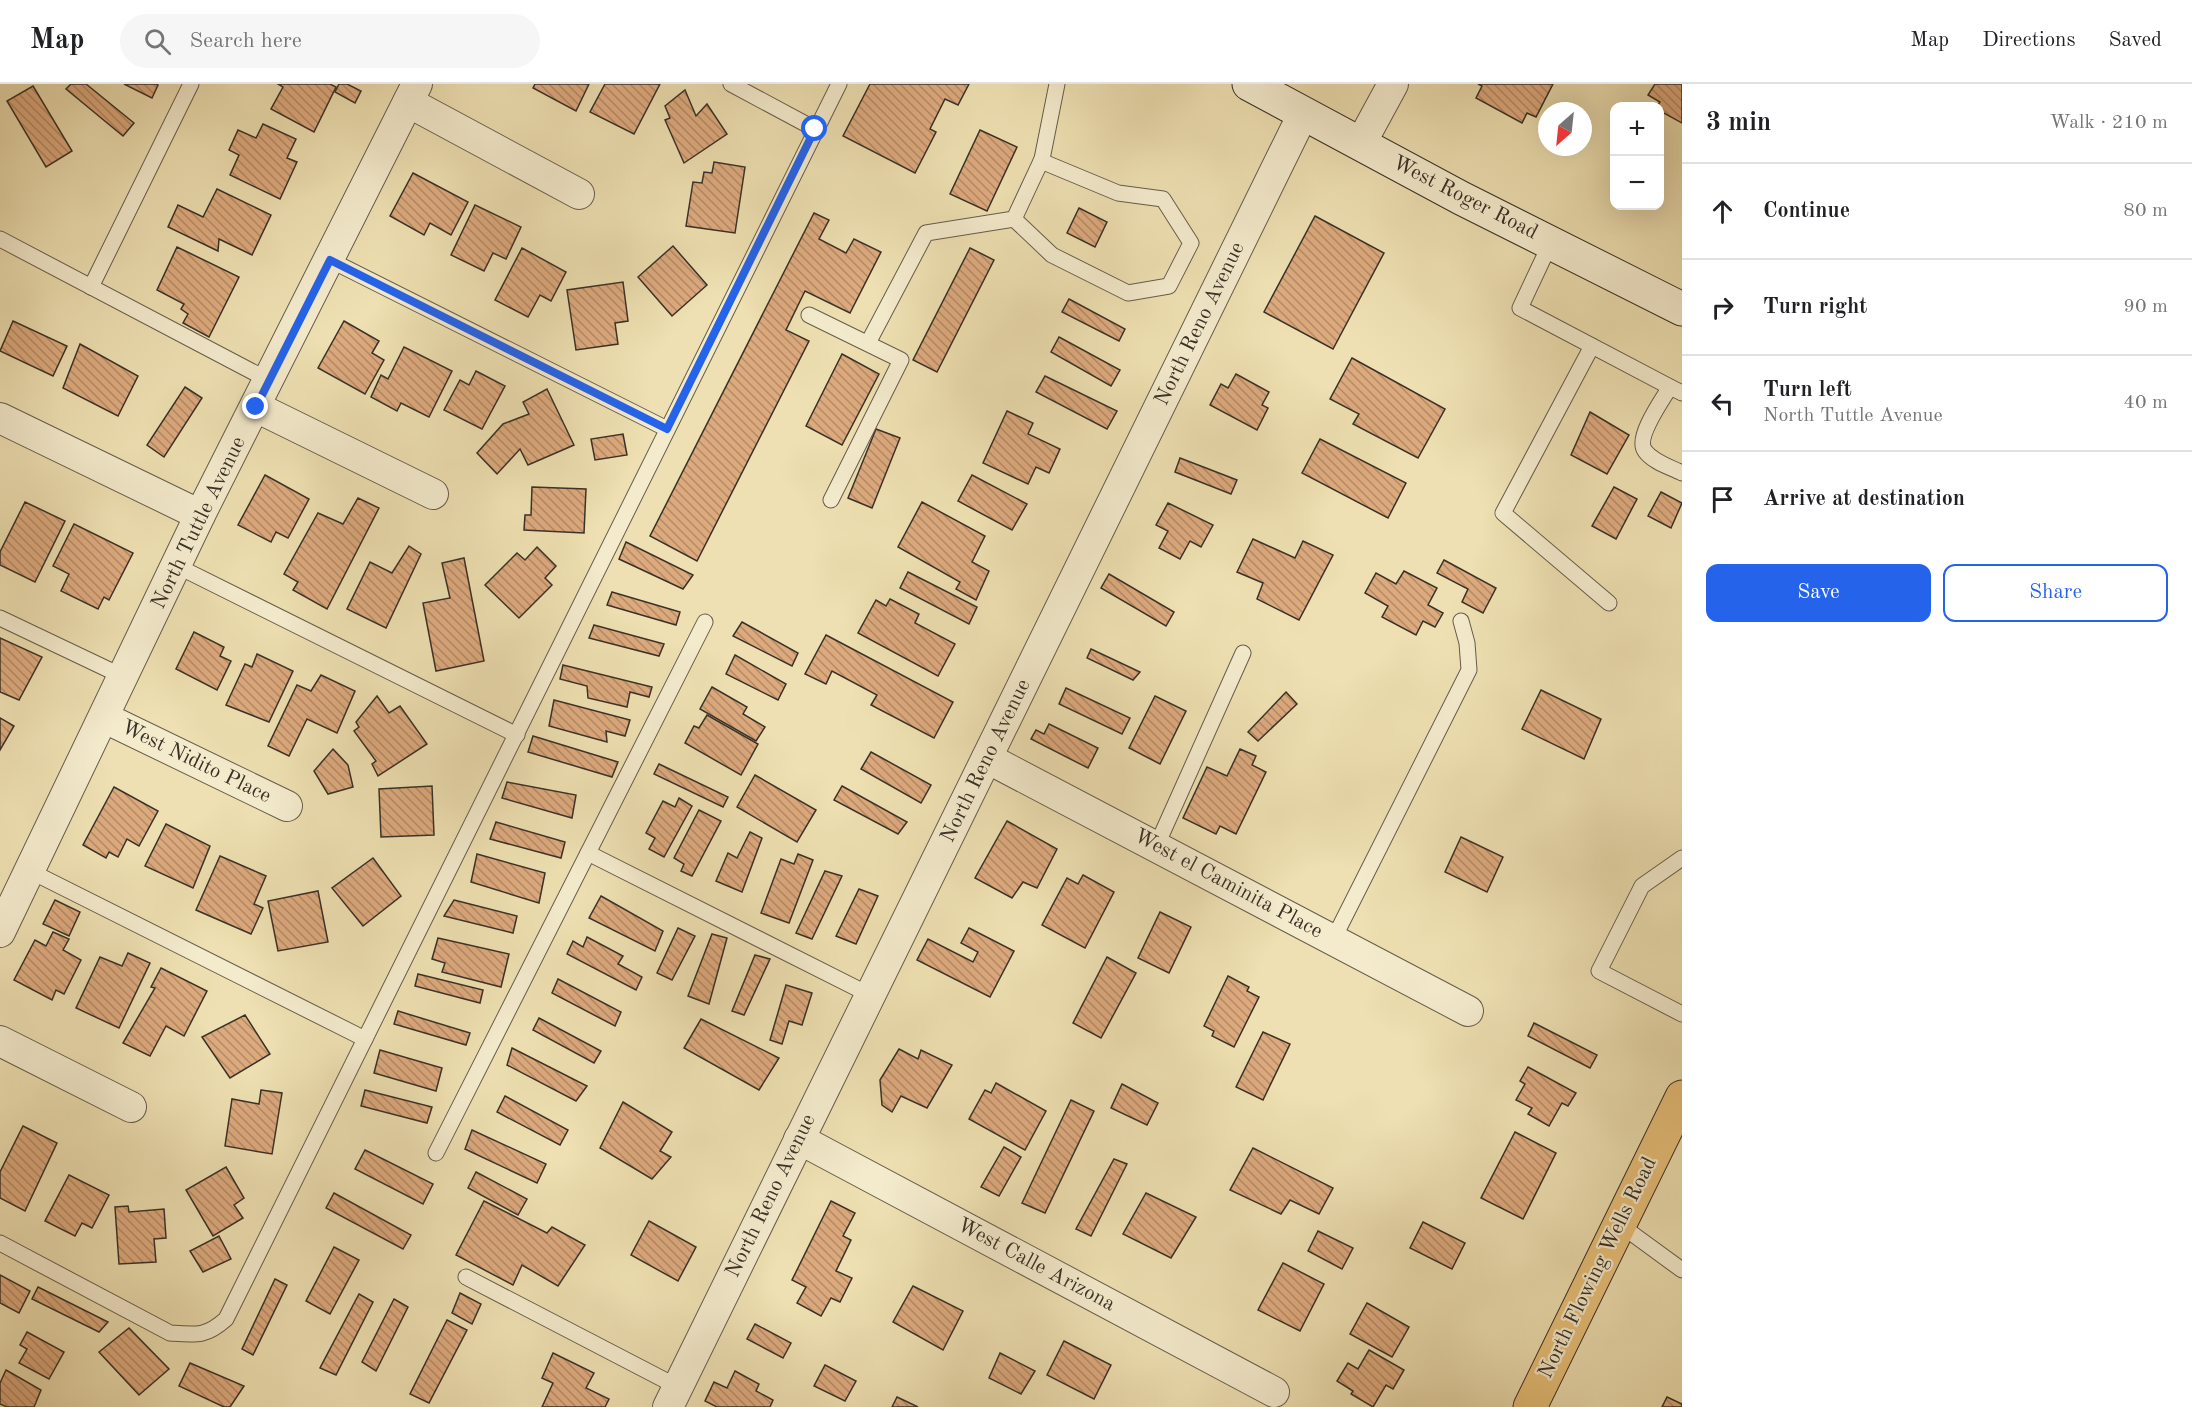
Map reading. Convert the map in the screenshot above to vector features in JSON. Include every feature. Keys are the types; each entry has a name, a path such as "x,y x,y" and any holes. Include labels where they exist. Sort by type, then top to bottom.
{"main road":[{"name":"North Flowing Wells Road","path":"1530,1407 1682,1097"}],"street":[{"name":"West Roger Road","path":"1249,84 1682,309"},
{"path":"1361,143 1393,84"},
{"path":"413,93 579,194"},
{"name":"North Tuttle Avenue","path":"0,932 105,718 200,516 270,381 413,93"},
{"name":"North Reno Avenue","path":"673,1397 1303,114"},
{"path":"256,407 433,494"},
{"path":"0,418 200,516"},
{"name":"West Nidito Place","path":"105,718 287,806"},
{"name":"West el Caminita Place","path":"987,758 1468,1011"},
{"path":"0,1041 131,1107"},
{"name":"West Calle Arizona","path":"799,1138 1274,1392"}],"lane":[{"path":"91,287 190,84"},
{"path":"731,84 815,129"},
{"path":"0,1243 170,1333 193,1335 212,1332 226,1319 839,84"},
{"path":"1014,219 1041,161 1057,84"},
{"path":"1014,219 1052,255 1128,294 1169,286 1191,243 1163,199 1118,193 1041,161"},
{"path":"868,343 926,233 1014,219"},
{"path":"0,239 270,381"},
{"path":"1551,242 1520,308 1676,390 1641,438 1644,450 1654,459 1682,472"},
{"path":"330,260 667,429"},
{"path":"809,315 901,360 831,500"},
{"path":"1592,346 1503,513 1609,603"},
{"path":"177,566 517,735"},
{"path":"0,618 124,677"},
{"path":"1333,940 1469,670 1467,643 1461,621"},
{"path":"436,1153 705,622"},
{"path":"1156,847 1243,653"},
{"path":"588,853 870,995"},
{"path":"1682,858 1642,886 1599,971 1682,1014"},
{"path":"30,871 365,1039"},
{"path":"1620,1224 1682,1270"},
{"path":"465,1277 673,1397"}],"building":[{"path":"71,84 86,84 134,123 123,136 66,89"},
{"path":"124,84 156,84 158,85 152,98"},
{"path":"278,84 330,84 336,87 314,132 271,109 283,87"},
{"path":"339,84 347,84 361,91 355,103 335,92"},
{"path":"535,84 589,84 576,111 533,88"},
{"path":"605,84 660,84 634,134 590,112"},
{"path":"870,84 969,84 958,105 945,99 930,129 936,132 915,173 843,136"},
{"path":"1478,84 1553,84 1544,102 1538,102 1536,117 1527,113 1522,123 1476,98 1482,86"},
{"path":"1655,84 1682,84 1682,123 1664,113 1664,102 1648,95"},
{"path":"33,86 72,151 46,167 7,101"},
{"path":"685,90 696,116 707,104 727,134 684,163 665,120 670,118 665,106"},
{"path":"263,124 296,139 287,158 297,162 280,199 230,175 239,155 229,150 238,130 256,138"},
{"path":"980,130 1017,147 987,211 950,194"},
{"path":"714,162 745,167 735,233 686,226 693,182 702,183 704,172 712,173"},
{"path":"413,173 468,202 451,235 430,223 424,235 390,216"},
{"path":"217,189 271,215 252,255 219,239 218,251 168,227 178,205 203,217"},
{"path":"475,205 521,227 506,259 493,253 484,271 451,255"},
{"path":"1079,208 1107,222 1095,247 1067,233"},
{"path":"814,213 829,220 819,239 846,253 854,239 881,252 850,313 805,291 786,330 809,341 697,561 650,536"},
{"path":"1315,216 1384,253 1333,349 1264,312"},
{"path":"673,246 707,285 672,316 638,277"},
{"path":"177,247 239,277 209,337 183,323 188,314 181,309 184,304 157,290"},
{"path":"522,248 566,272 551,301 540,295 528,317 495,300"},
{"path":"970,248 994,260 937,372 913,360"},
{"path":"623,282 628,321 615,323 618,344 576,350 567,290"},
{"path":"1069,299 1125,329 1119,341 1062,312"},
{"path":"13,321 67,346 53,376 0,351"},
{"path":"344,321 379,341 372,353 384,360 365,394 318,368"},
{"path":"1059,337 1120,370 1111,386 1051,352"},
{"path":"80,344 138,376 118,416 63,388"},
{"path":"404,347 452,371 429,417 401,403 397,411 371,397 381,375 388,379"},
{"path":"842,354 879,374 842,445 806,426"},
{"path":"1352,358 1445,409 1418,458 1353,424 1359,414 1330,399"},
{"path":"476,371 505,386 482,429 444,410 460,380 469,385"},
{"path":"1236,374 1269,392 1262,405 1268,408 1257,430 1210,405 1221,384 1228,388"},
{"path":"1045,376 1117,411 1107,429 1036,392"},
{"path":"185,387 202,398 164,457 147,445"},
{"path":"547,389 574,445 528,465 520,449 497,474 477,453 503,424 529,414 523,402"},
{"path":"1007,411 1033,423 1028,434 1060,449 1049,473 1036,467 1028,484 983,463"},
{"path":"1590,412 1629,435 1607,474 1571,455"},
{"path":"876,429 900,438 872,508 848,498"},
{"path":"623,434 627,455 595,460 591,439"},
{"path":"1320,439 1406,483 1388,518 1302,473"},
{"path":"1180,458 1237,480 1231,494 1175,472"},
{"path":"265,475 309,499 288,538 276,532 271,542 238,525"},
{"path":"972,475 1027,504 1012,530 958,501"},
{"path":"532,487 586,489 584,533 524,530 525,515 531,515"},
{"path":"1614,487 1637,499 1616,539 1592,526"},
{"path":"1661,492 1682,503 1671,528 1648,516"},
{"path":"358,498 379,508 327,609 293,590 298,582 284,574 318,513 343,524"},
{"path":"25,502 65,521 35,582 0,565 0,552"},
{"path":"922,502 985,536 972,562 989,571 976,600 956,589 960,582 898,547"},
{"path":"1168,503 1213,525 1201,547 1190,541 1180,559 1159,548 1168,531 1156,525"},
{"path":"74,524 133,553 109,600 104,597 98,609 61,591 69,574 53,566"},
{"path":"1253,539 1295,558 1303,541 1333,555 1299,620 1257,599 1263,583 1237,572"},
{"path":"626,542 693,575 683,589 619,559"},
{"path":"409,546 421,554 386,628 347,609 370,562 392,573"},
{"path":"537,547 556,566 545,578 552,585 519,618 485,585 517,553 525,560"},
{"path":"464,558 484,661 436,671 423,603 450,598 442,563"},
{"path":"1444,560 1496,588 1483,613 1462,602 1468,589 1437,573"},
{"path":"1404,571 1437,588 1428,605 1443,613 1435,627 1423,621 1416,635 1382,617 1388,606 1365,593 1376,573 1396,584"},
{"path":"908,572 977,607 969,624 900,588"},
{"path":"1109,574 1174,612 1166,626 1101,588"},
{"path":"612,592 680,612 676,625 607,605"},
{"path":"890,599 919,614 915,623 955,644 938,676 858,633 876,600 886,606"},
{"path":"742,622 798,653 792,666 733,636"},
{"path":"594,625 664,644 659,656 589,638"},
{"path":"194,632 224,647 220,656 231,661 217,690 176,669"},
{"path":"826,635 953,702 934,738 871,705 877,695 832,671 826,684 805,674"},
{"path":"0,638 42,657 19,700 0,692"},
{"path":"1091,649 1140,672 1133,680 1087,658"},
{"path":"257,654 293,671 269,722 226,705 245,664 252,667"},
{"path":"735,655 786,684 778,700 726,674"},
{"path":"563,665 652,687 649,697 630,692 627,707 588,698 587,686 560,679"},
{"path":"321,675 355,691 337,733 307,719 289,756 268,746 297,685 311,691"},
{"path":"712,687 747,707 743,714 765,727 756,741 700,709"},
{"path":"1066,688 1130,718 1122,734 1059,704"},
{"path":"1541,690 1601,719 1584,759 1522,729"},
{"path":"1286,692 1297,704 1258,741 1248,732"},
{"path":"377,696 389,713 400,706 427,744 378,776 372,764 376,761 354,731 359,727 356,722"},
{"path":"1155,696 1186,711 1160,764 1129,748"},
{"path":"554,700 630,720 625,736 606,731 607,742 549,726"},
{"path":"707,715 758,744 741,775 685,743 694,726 699,728"},
{"path":"0,718 14,726 0,750"},
{"path":"1049,724 1098,748 1088,768 1031,739 1036,730 1044,734"},
{"path":"533,736 618,762 612,777 528,752"},
{"path":"333,749 348,765 353,787 328,794 314,771"},
{"path":"1240,749 1256,756 1252,765 1266,772 1236,834 1220,826 1216,834 1183,818 1207,767 1227,776"},
{"path":"871,752 931,785 921,803 861,769"},
{"path":"659,764 728,797 723,807 654,774"},
{"path":"755,775 816,810 797,842 737,807"},
{"path":"507,782 576,795 572,818 502,798"},
{"path":"432,786 434,835 381,837 379,789"},
{"path":"842,786 907,822 898,834 834,800"},
{"path":"114,787 158,811 139,846 127,839 118,857 109,852 106,858 83,845"},
{"path":"679,798 692,806 664,857 649,849 655,838 646,833 663,801 675,807"},
{"path":"699,810 721,821 692,876 681,871 684,864 674,858"},
{"path":"1007,821 1057,849 1037,888 1023,882 1012,898 975,878"},
{"path":"496,822 565,842 561,858 490,839"},
{"path":"166,824 210,846 193,888 145,866"},
{"path":"750,832 762,838 742,892 716,881 728,853 737,858"},
{"path":"1461,837 1503,857 1487,892 1445,872"},
{"path":"477,854 545,873 539,903 471,882"},
{"path":"798,854 813,860 789,923 761,913 781,859 794,864"},
{"path":"220,856 266,876 254,904 263,908 251,934 196,910"},
{"path":"373,858 401,896 363,926 332,888"},
{"path":"825,871 842,876 812,939 796,933"},
{"path":"1083,875 1114,892 1085,948 1042,925 1067,878 1078,884"},
{"path":"859,889 878,896 856,944 836,936"},
{"path":"318,891 328,942 278,951 268,901"},
{"path":"601,896 663,931 655,951 589,918"},
{"path":"55,900 80,912 69,936 43,924"},
{"path":"454,900 517,916 513,933 444,916"},
{"path":"1160,912 1191,927 1169,973 1138,958"},
{"path":"678,928 695,936 672,980 657,973"},
{"path":"969,928 1014,951 990,997 917,960 928,939 973,962 978,952 961,943"},
{"path":"53,932 69,939 63,950 81,960 64,994 56,990 52,1000 14,980 35,940 46,946"},
{"path":"712,934 727,938 709,1004 688,996"},
{"path":"587,937 623,956 618,964 642,977 636,990 567,954 573,941 583,947"},
{"path":"438,938 509,954 501,987 442,972 445,963 432,959"},
{"path":"128,953 150,963 119,1028 76,1008 100,957 122,966"},
{"path":"755,955 770,959 744,1015 732,1011"},
{"path":"1107,957 1136,973 1101,1038 1073,1023"},
{"path":"161,968 207,991 184,1036 166,1026 150,1056 123,1043 155,988 151,987"},
{"path":"418,974 483,990 480,1003 415,986"},
{"path":"1228,976 1249,987 1247,991 1259,997 1234,1047 1212,1036 1214,1031 1204,1026"},
{"path":"558,979 621,1012 615,1026 552,993"},
{"path":"786,985 812,993 802,1025 789,1021 782,1044 770,1040"},
{"path":"398,1011 470,1033 466,1045 394,1024"},
{"path":"245,1015 270,1054 230,1078 202,1037"},
{"path":"539,1018 601,1051 594,1063 533,1030"},
{"path":"701,1019 779,1058 759,1090 684,1048"},
{"path":"1534,1023 1597,1055 1590,1068 1528,1036"},
{"path":"1263,1032 1290,1044 1263,1100 1236,1087"},
{"path":"512,1048 587,1086 576,1101 507,1065"},
{"path":"899,1049 918,1059 921,1050 952,1065 927,1108 901,1096 892,1112 882,1105 880,1080"},
{"path":"380,1050 442,1068 436,1091 374,1073"},
{"path":"1528,1067 1576,1093 1568,1106 1562,1103 1549,1126 1528,1114 1532,1108 1516,1100 1525,1084 1520,1081"},
{"path":"996,1083 1046,1111 1025,1150 969,1119 985,1090 991,1093"},
{"path":"1122,1084 1158,1103 1147,1125 1111,1108"},
{"path":"261,1090 282,1093 272,1154 225,1146 232,1099 259,1104"},
{"path":"365,1090 432,1107 427,1123 361,1106"},
{"path":"505,1096 568,1130 560,1145 497,1112"},
{"path":"1071,1100 1094,1111 1045,1213 1022,1203"},
{"path":"623,1102 672,1132 660,1151 671,1157 652,1179 600,1148"},
{"path":"23,1126 57,1143 25,1211 0,1198 0,1172"},
{"path":"472,1130 546,1164 537,1183 465,1149"},
{"path":"1515,1132 1556,1153 1523,1219 1481,1198"},
{"path":"1004,1147 1021,1157 999,1196 981,1187"},
{"path":"1253,1148 1333,1188 1319,1214 1290,1200 1281,1214 1230,1190"},
{"path":"365,1150 433,1184 423,1204 355,1169"},
{"path":"1114,1159 1127,1164 1091,1236 1076,1229"},
{"path":"226,1167 244,1198 234,1205 243,1218 213,1236 186,1190"},
{"path":"476,1172 527,1199 518,1215 468,1188"},
{"path":"69,1175 109,1195 92,1228 82,1223 75,1236 45,1221"},
{"path":"334,1193 411,1235 403,1249 326,1208"},
{"path":"1146,1193 1196,1217 1171,1258 1123,1234"},
{"path":"484,1201 547,1233 552,1227 585,1245 558,1286 522,1265 513,1285 456,1255"},
{"path":"831,1201 855,1213 843,1236 851,1240 836,1271 852,1278 840,1302 831,1298 821,1316 797,1303 806,1287 792,1280"},
{"path":"128,1206 129,1212 164,1209 166,1238 154,1239 156,1262 119,1264 115,1207"},
{"path":"649,1221 696,1247 678,1281 631,1255"},
{"path":"1423,1222 1465,1243 1452,1269 1410,1248"},
{"path":"1318,1231 1353,1248 1342,1269 1308,1251"},
{"path":"219,1236 231,1259 203,1272 190,1251"},
{"path":"334,1247 359,1260 330,1314 306,1301"},
{"path":"1283,1263 1324,1284 1300,1331 1258,1310"},
{"path":"0,1275 30,1291 19,1313 0,1303"},
{"path":"275,1279 287,1285 253,1355 242,1349"},
{"path":"913,1286 963,1311 943,1350 893,1322"},
{"path":"38,1287 108,1322 99,1332 32,1299"},
{"path":"460,1293 481,1304 472,1324 452,1313"},
{"path":"359,1294 373,1302 336,1375 320,1368"},
{"path":"394,1299 408,1307 376,1371 362,1362"},
{"path":"1367,1303 1409,1327 1392,1357 1350,1334"},
{"path":"447,1320 467,1330 429,1403 410,1394"},
{"path":"755,1324 791,1343 783,1358 747,1339"},
{"path":"129,1328 169,1369 139,1395 99,1352"},
{"path":"27,1332 64,1352 49,1379 19,1363 27,1349 20,1345"},
{"path":"1064,1341 1111,1365 1094,1399 1047,1375"},
{"path":"1369,1350 1404,1370 1393,1389 1386,1385 1373,1407 1351,1394 1353,1391 1337,1381 1348,1363 1358,1369"},
{"path":"553,1353 594,1373 586,1388 609,1399 605,1407 542,1407 553,1383 542,1378"},
{"path":"1000,1353 1035,1371 1021,1394 989,1378"},
{"path":"190,1363 244,1386 230,1407 224,1407 179,1386"},
{"path":"825,1365 856,1381 845,1401 814,1386"},
{"path":"6,1370 41,1390 34,1407 7,1407 0,1404 0,1383"},
{"path":"735,1371 759,1384 756,1391 773,1400 770,1407 717,1407 705,1401 714,1382 727,1388"},
{"path":"897,1397 918,1407 892,1407"},
{"path":"1667,1397 1682,1404 1682,1407 1662,1407"}],"route":[{"path":"256,407 330,260 667,429 815,129"}]}
